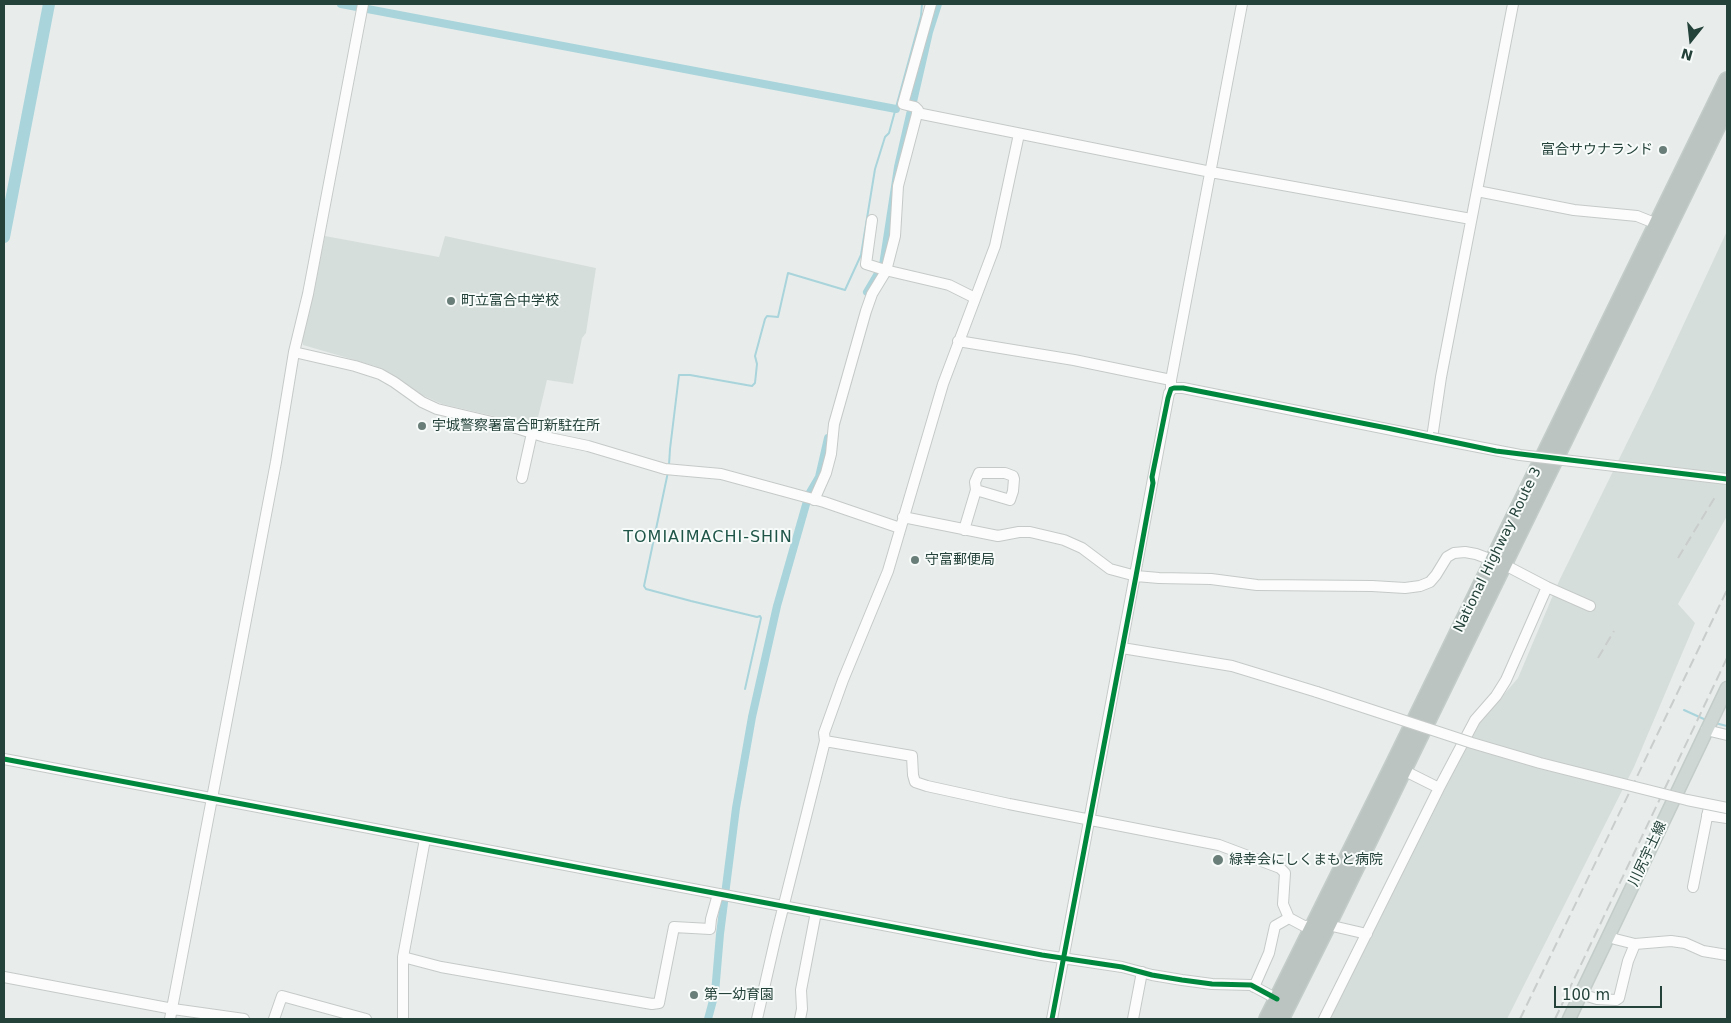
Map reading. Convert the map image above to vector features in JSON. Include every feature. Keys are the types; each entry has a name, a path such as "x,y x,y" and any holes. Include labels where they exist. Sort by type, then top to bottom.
{"highway":[{"name":"National Highway Route 3","path":"1281,1019 1321,925 1662,226 1727,80"},
{"name":"National Highway Route 3","path":"1662,226 1727,107"},
{"name":"National Highway Route 3","path":"1267,1019 1321,925"}],"main road":[{"name":"川尻宇土線","path":"1570,1019 1727,688"}],"street":[{"path":"931,4 904,104 913,108 1019,134 1211,172 1471,219"},
{"path":"1052,1019 1242,4"},
{"path":"1432,438 1441,377 1512,4"},
{"path":"172,1014 275,471 294,352 308,294 362,7"},
{"path":"809,499 826,473 831,454 834,424 866,312 895,236 898,186 913,108"},
{"path":"757,1019 824,744 824,733 843,680 888,571 943,384 995,246 1019,134"},
{"path":"1477,191 1574,210 1636,216 1662,226"},
{"path":"872,220 866,264 883,270 949,285 975,298"},
{"path":"958,341 1074,360 1171,385 1174,388 1183,388 1520,455 1727,479"},
{"path":"294,352 355,366 380,374 422,402 437,409 588,446 670,469 721,474 900,528"},
{"path":"522,478 532,433"},
{"path":"964,530 976,490"},
{"path":"903,517 998,536 1030,532 1064,540 1082,548 1110,569 1136,576 1211,578 1257,585 1405,588 1420,586 1430,582 1447,557 1454,552 1465,552 1498,562 1590,606"},
{"path":"1324,1019 1475,720 1496,696 1506,680 1547,587"},
{"path":"1121,655 1232,666 1540,763 1727,808"},
{"path":"1706,730 1727,735"},
{"path":"824,744 912,756 912,776 915,782 927,786 1219,845 1280,868 1285,873 1283,904 1289,918 1304,926 1321,925 1367,934"},
{"path":"4,759 1063,959 1122,967 1190,981 1251,985 1277,999"},
{"path":"1398,767 1439,788"},
{"path":"1692,887 1708,811 1727,818"},
{"path":"403,1019 403,957 425,838"},
{"path":"403,957 441,966 652,1004 659,1003 662,996 674,927 710,930 719,894"},
{"path":"800,1019 802,1009 801,990 816,912"},
{"path":"1254,987 1270,953 1276,926 1289,918"},
{"path":"1610,936 1635,944 1671,941 1685,943 1703,951 1727,955"},
{"path":"1581,994 1597,999 1616,1000 1619,998 1628,961 1635,944"},
{"path":"1133,1019 1142,972"},
{"path":"4,977 172,1014 244,1019"},
{"path":"274,1019 282,996 366,1019"}],"shaded area":[{"path":"1727,231 1727,516 1678,604 1695,623 1634,767 1507,1019 1329,1019 1445,785 1480,722 1518,678 1559,581 1653,390"},
{"name":"町立富合中学校","path":"325,236 439,257 445,236 596,268 586,333 582,338 573,384 547,380 536,426 442,404 415,392 375,366 303,345 302,341"}],"waterway":[{"path":"4,237 49,4"},
{"path":"341,4 896,109"},
{"path":"669,465 679,375 690,375 752,386 755,383 757,364 755,356 765,319 767,316 778,317 788,273 845,290 861,255 875,169 885,137 889,133 921,16 922,4"},
{"path":"867,292 883,265 898,167 929,32 938,4"},
{"path":"708,1019 715,993 720,934 736,808 752,717 777,606 809,494 819,477 828,438"},
{"path":"668,472 644,586 646,589 691,601 757,617 760,616 745,689"},
{"path":"1684,710 1706,720"},
{"path":"1715,723 1727,726"}],"railway":[{"path":"1678,558 1715,497"},
{"path":"1520,1019 1727,590"},
{"path":"1598,658 1614,631"},
{"path":"1555,1019 1727,658"}],"cycle path":[{"path":"1052,1019 1136,576 1153,483 1152,477 1171,389 1183,388 1496,451 1727,479"},
{"path":"4,759 1042,955 1122,967 1152,975 1212,984 1251,985 1277,999"}],"place":[{"name":"富合サウナランド","path":"1663,150"},
{"name":"町立富合中学校","path":"451,301"},
{"name":"宇城警察署富合町新駐在所","path":"422,426"},
{"name":"守富郵便局","path":"915,560"},
{"name":"緑幸会にしくまもと病院","path":"1218,860"},
{"name":"第一幼育園","path":"694,995"}],"district":[{"name":"TOMIAIMACHI-SHIN","path":"708,538"}]}
